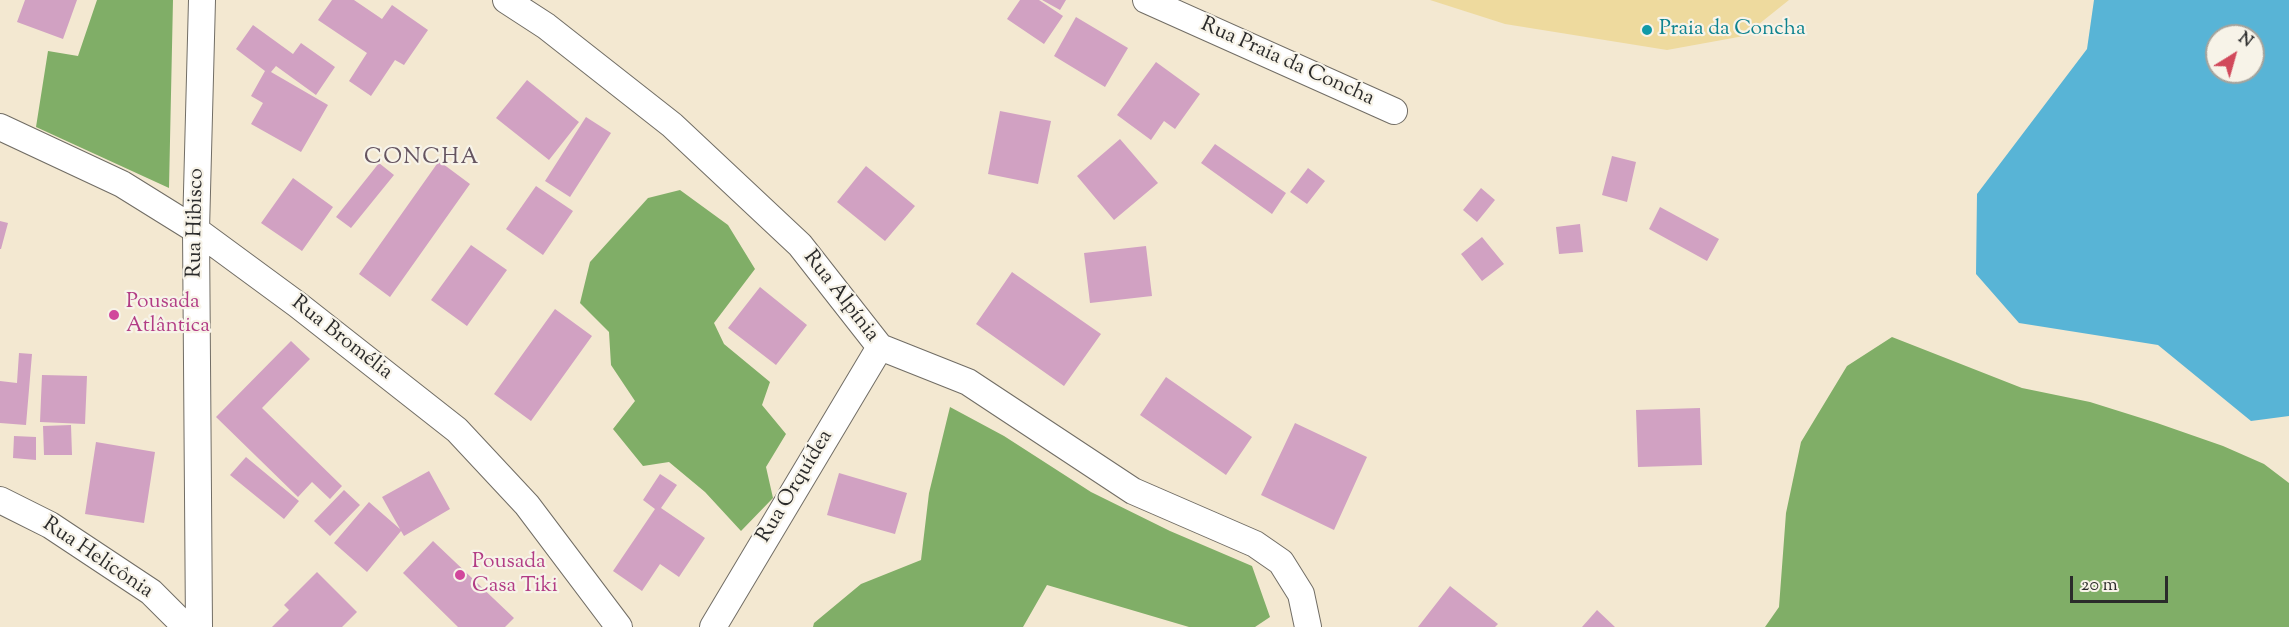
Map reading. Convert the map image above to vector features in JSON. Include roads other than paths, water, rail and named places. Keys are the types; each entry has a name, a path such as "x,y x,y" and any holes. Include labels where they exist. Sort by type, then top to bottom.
{"street":[{"name":"Rua Hibisco","path":"199,627 196,230 202,0"},
{"name":"Rua Alpínia","path":"506,0 546,26 672,125 800,245 880,347 968,382 1133,491 1255,544 1281,562 1301,594 1308,627"},
{"name":"Rua Praia da Concha","path":"1146,0 1394,111"},
{"name":"Rua Bromélia","path":"0,127 122,184 196,230 298,305 457,430 526,505 619,627"},
{"name":"Rua Orquídea","path":"713,627 880,347"},
{"name":"Rua Helicônia","path":"0,501 50,525 151,592 186,627"}],"water":[{"path":"2094,0 2289,0 2289,416 2251,421 2158,345 2019,323 1976,274 1977,194 2087,49"}],"place":[{"name":"Praia da Concha","path":"1647,30"},
{"name":"Pousada Atlântica","path":"114,315"},
{"name":"Pousada Casa Tiki","path":"460,575"}],"district":[{"name":"CONCHA","path":"422,159"}]}
